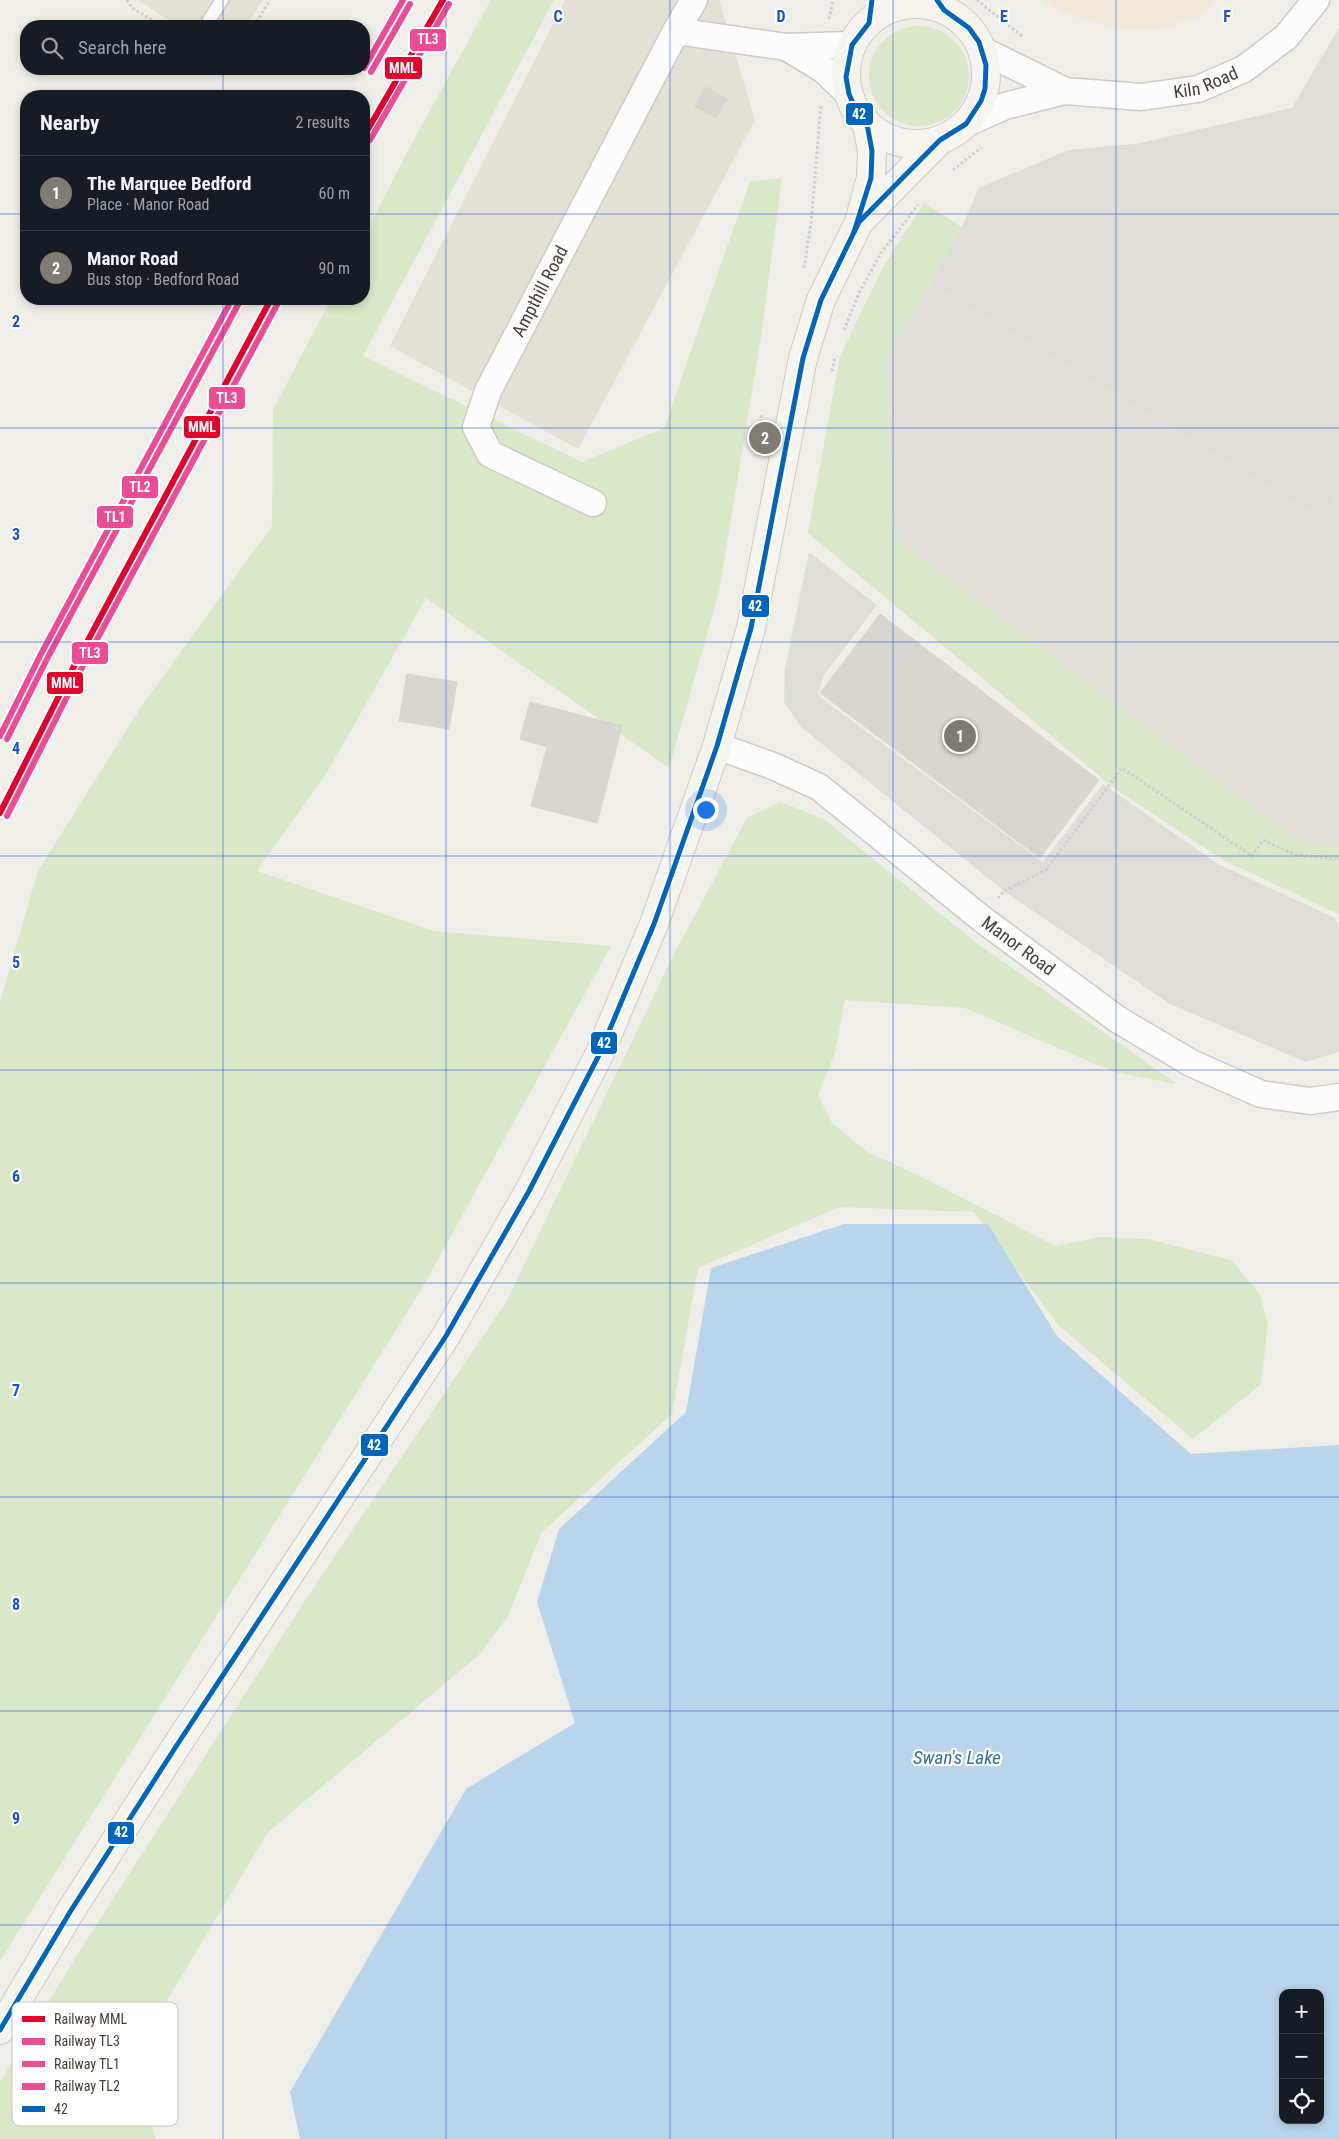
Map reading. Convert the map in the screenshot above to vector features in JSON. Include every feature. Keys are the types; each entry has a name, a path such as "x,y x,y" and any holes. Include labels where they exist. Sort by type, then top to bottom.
{"main road":[{"path":"938,4 958,18 968,28 982,50 987,69 985,88 979,106 968,122 956,132 940,140 921,144 901,143 882,136 867,124 856,110 849,94 846,77 852,45 870,12 884,12 902,6 938,4"},
{"path":"17,2002 70,1912 175,1748 446,1336 529,1191 600,1055 654,924 717,746 750,628 803,358 821,300 859,222 870,178 872,151 867,124"},
{"path":"859,222 940,140"},
{"path":"0,2030 12,2010"}],"street":[{"name":"Ampthill Road","path":"592,502 490,454 476,427 488,392 676,31 694,0"},
{"name":"Kiln Road","path":"968,122 1005,106 1065,91 1141,97 1198,88 1244,69 1286,37 1311,2"},
{"path":"676,31 786,47 852,45"},
{"path":"786,47 824,70 849,94"},
{"name":"Kiln Road","path":"982,50 1065,91"},
{"name":"Manor Road","path":"717,746 773,766 819,787 990,925 1117,1019 1191,1063 1261,1094 1310,1101 1339,1097"}],"lane":[{"path":"209,20 222,0"}],"path":[{"path":"126,0 132,8 152,20"},
{"path":"258,20 270,0"},
{"path":"977,0 1027,40"},
{"path":"951,172 984,146"},
{"path":"841,336 859,293 881,253 923,200"},
{"path":"832,372 836,354"},
{"path":"1004,891 1046,870 1122,768 1252,856 1263,840 1296,854 1339,859"}],"shaded area":[{"path":"138,0 263,0 250,20 168,20"},
{"path":"565,0 719,0 755,120 578,449 390,346"},
{"path":"1042,0 1218,0 1197,17 1157,30 1122,30 1062,13"},
{"path":"1339,28 1339,846 1303,845 921,558 893,534 886,357 962,227 979,188 1069,150 1137,144 1292,108"},
{"path":"1339,28 1339,487 1321,517 931,282 962,227 979,188 1069,150 1137,144 1292,108"},
{"path":"809,552 877,605 824,675 818,693 821,698 1043,862 1103,784 1218,864 1335,918 1339,928 1339,1052 1306,1062 1170,1004 1004,891 801,727 784,702 785,669"}],"green space":[{"path":"491,0 554,0 363,356 582,462 664,428 750,181 782,178 761,337 719,592 669,768 426,598 329,769 257,871 434,931 611,946 421,1290 0,1961 0,1002 38,871 141,707 272,526 273,410 328,305 370,305 370,224 419,130"},
{"path":"919,26 929,27 947,34 961,48 968,66 968,86 961,104 947,118 929,125 919,126 909,125 891,118 877,104 870,86 869,76 870,66 877,48 891,34 909,27"},
{"path":"924,203 962,227 886,357 893,534 921,558 1303,844 1339,846 1339,914 1225,861 1115,789 808,533 840,356 883,267"},
{"path":"780,802 824,819 978,944 1177,1084 1114,1072 965,1008 845,1000 835,1053 818,1095 832,1123 866,1151 922,1177 1056,1246 1101,1237 1148,1239 1231,1260 1260,1294 1268,1324 1261,1384 1193,1439 1059,1326 974,1212 840,1207 698,1268 672,1414 542,1532 508,1616 479,1655 268,1832 166,2002 49,2002 308,1596 506,1302 674,954 747,818"},
{"path":"12,2062 12,2126 152,2126 156,2139 0,2139 0,2082"}],"water":[{"name":"Swan's Lake","path":"844,1224 988,1224 1057,1336 1191,1454 1339,1445 1339,2139 300,2139 290,2092 466,1789 575,1723 537,1602 559,1529 686,1412 711,1268"}],"building":[{"path":"706,87 727,99 716,118 695,106"},
{"path":"880,614 1099,780 1040,858 820,693"},
{"path":"407,674 457,682 449,729 399,721"},
{"path":"530,702 622,726 597,823 531,806 547,747 520,739"}],"rail line":[{"name":"TL1","path":"370,58 403,0"},
{"name":"MML","path":"370,126 443,0"},
{"name":"TL2","path":"371,72 410,4"},
{"name":"TL3","path":"370,140 449,4"},
{"name":"TL1","path":"0,736 41,654 229,305"},
{"name":"TL2","path":"7,739 48,657 238,305"},
{"name":"MML","path":"0,813 72,670 268,305"},
{"name":"TL3","path":"7,816 79,673 277,305"}],"transit line":[{"name":"42","path":"854,232 871,178 872,151 867,124 856,110 849,94 846,77 852,45 869,23 872,0"},
{"name":"42","path":"17,2002 70,1912 175,1748 446,1336 529,1191 599,1055 654,924 717,746 751,628 803,358 821,300 859,222 940,140 966,124 981,101 985,89 986,65 979,42 969,28 944,10 937,0"},
{"name":"42","path":"0,2030 12,2010"}],"place":[{"name":"Manor Road","path":"765,438"},
{"name":"The Marquee Bedford","path":"960,736"}]}
